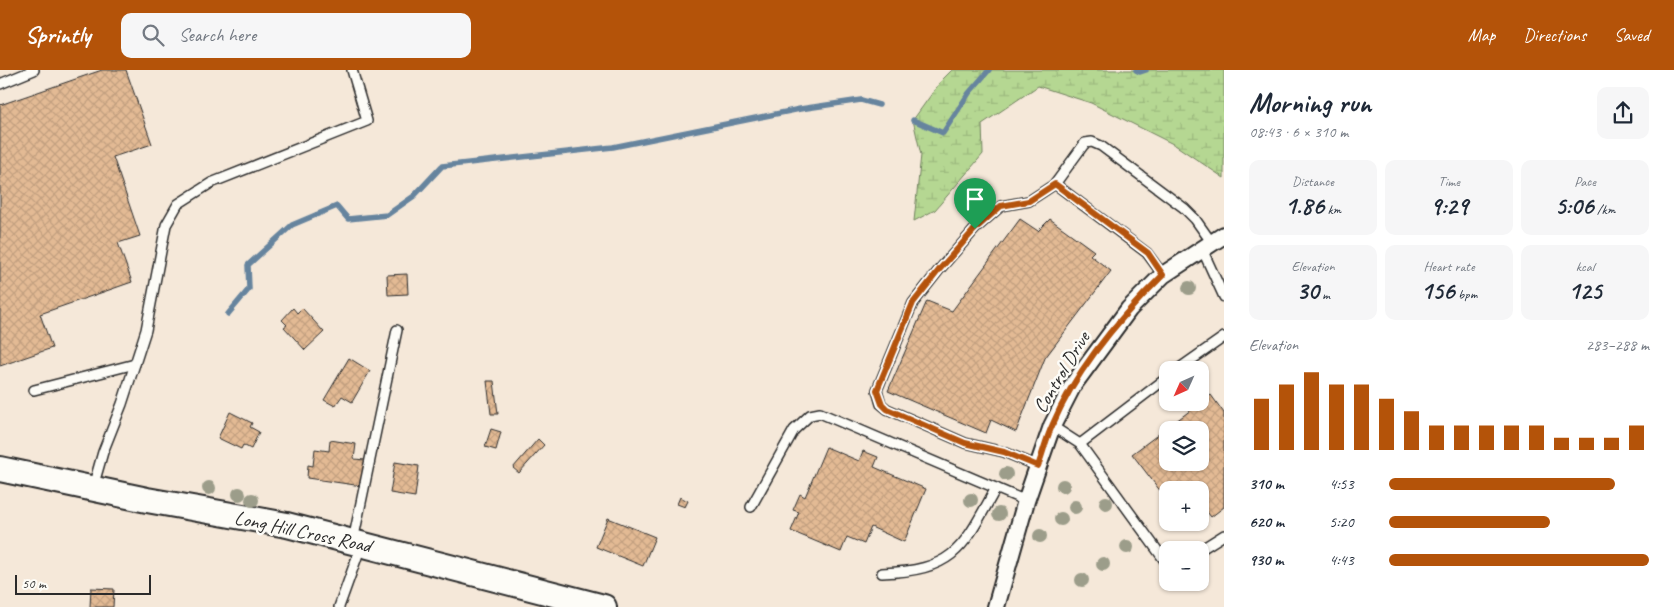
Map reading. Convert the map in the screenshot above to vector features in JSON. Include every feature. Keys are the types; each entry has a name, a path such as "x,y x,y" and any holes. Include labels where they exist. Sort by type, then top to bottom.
{"street":[{"name":"Control Drive","path":"996,607 1026,501 1052,426 1074,385 1099,347 1129,309 1163,275 1212,242"},
{"name":"Long Hill Cross Road","path":"0,469 93,487 147,500 287,525 604,607"}],"lane":[{"path":"0,84 34,70"},
{"path":"93,487 103,452 146,330 166,225 178,204 211,183 367,121 352,70"},
{"path":"1038,466 1004,452 965,443 887,409 882,404 877,390 913,303 975,229 1001,206 1029,201 1055,184 1084,143 1092,142 1102,146 1184,208 1195,219 1212,242 1224,297"},
{"path":"1055,184 1148,253 1163,275"},
{"path":"339,607 357,542 396,330"},
{"path":"1190,361 1224,337"},
{"path":"34,390 135,364"},
{"path":"1080,444 1159,384"},
{"path":"751,507 794,430 810,415 820,413 1026,501"},
{"path":"1052,426 1080,444 1159,553"},
{"path":"882,573 908,572 938,564 954,555 971,533 996,488"},
{"path":"1209,544 1224,534"}],"green space":[{"path":"952,70 1224,70 1224,178 1175,145 1091,103 1038,86 982,124 983,154 935,210 914,221 921,155 913,120 941,81"}],"building":[{"path":"102,70 126,70 152,144 113,157 140,236 118,243 132,282 40,314 52,348 0,366 0,105"},
{"path":"1020,219 1038,231 1050,219 1094,251 1090,255 1111,271 1045,358 1016,432 991,420 986,433 888,391 927,301 952,311"},
{"path":"407,274 408,294 388,295 387,275"},
{"path":"293,308 297,313 302,308 324,332 305,350 284,327 287,325 282,320"},
{"path":"349,358 370,371 352,402 342,396 335,406 324,400"},
{"path":"487,381 494,381 498,414 491,414"},
{"path":"1211,395 1224,413 1224,507 1211,517 1209,514 1209,481 1159,481 1159,489 1132,454 1159,434 1159,471 1209,471 1209,421 1176,421 1190,411 1209,411 1209,396"},
{"path":"230,412 252,423 250,427 259,432 251,449 243,445 241,449 218,438"},
{"path":"491,429 501,432 496,450 485,447"},
{"path":"538,439 544,445 519,473 513,468"},
{"path":"330,440 356,444 354,459 365,460 362,486 307,478 308,465 313,466 315,449 329,451"},
{"path":"826,447 859,461 863,451 878,457 874,467 926,489 904,542 871,527 864,544 847,537 841,552 791,531 799,512 793,510 800,494 805,497"},
{"path":"395,462 419,466 415,497 390,493"},
{"path":"680,497 688,501 685,507 677,504"},
{"path":"608,518 655,537 643,566 596,547"},
{"path":"91,588 114,589 113,607 90,607"}],"waterway":[{"path":"913,120 943,133 969,93 989,70"},
{"path":"1136,70 1140,72 1146,70"},
{"path":"228,314 249,289 248,265 292,225 337,206 348,219 387,215 414,196 442,166 613,147 800,109 861,100 879,105"}],"route":[{"path":"1055,184 1148,253 1163,275 1129,309 1099,347 1074,385 1052,426 1038,466 1004,452 965,443 887,409 882,404 877,390 913,303 975,229 1001,206 1029,201 1055,184"}]}
